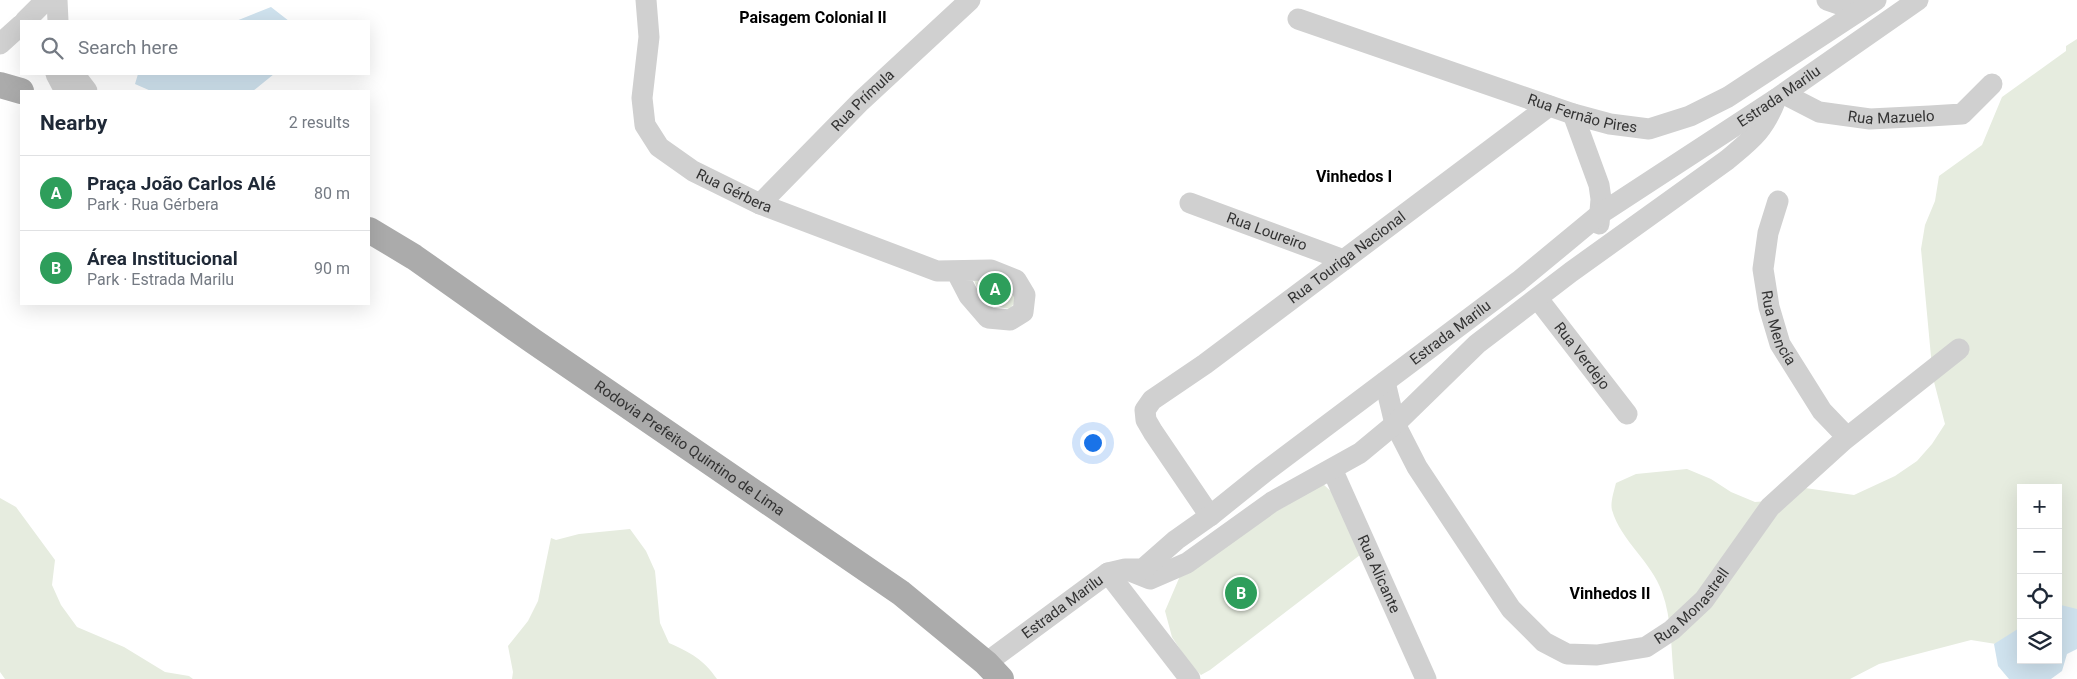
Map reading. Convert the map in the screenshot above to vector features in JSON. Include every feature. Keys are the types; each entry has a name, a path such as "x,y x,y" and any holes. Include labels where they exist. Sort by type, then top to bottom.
{"main road":[{"path":"0,85 20,91"},
{"name":"Rodovia Prefeito Quintino de Lima","path":"370,231 414,257 533,341 901,593 994,671"}],"street":[{"name":"Rua Gérbera","path":"646,0 649,37 642,98 645,125 659,148 693,171 760,204 937,271 956,270"},
{"name":"Rua Prímula","path":"760,204 861,101 970,0"},
{"path":"1827,0 1867,5"},
{"name":"Estrada Marilu","path":"994,671 1117,571 1143,569 1176,540 1210,516 1261,475 1519,282 1600,214 1780,96 1918,0"},
{"name":"Rua Fernão Pires","path":"1298,19 1573,114 1610,124 1649,129 1690,116 1728,97 1867,5"},
{"path":"26,20 46,6 57,20"},
{"path":"0,44 20,26"},
{"path":"57,75 64,90"},
{"path":"75,75 87,90"},
{"name":"Rua Mazuelo","path":"1780,96 1819,112 1870,119 1930,116 1962,114 1992,84"},
{"path":"1117,571 1150,578 1187,563 1272,502 1360,453 1394,424 1477,344 1751,141 1762,129 1780,96"},
{"name":"Rua Touriga Nacional","path":"1210,516 1152,432 1146,420 1145,410 1152,400 1205,364 1549,106"},
{"path":"1573,114 1600,185 1599,252"},
{"name":"Rua Mencía","path":"1778,201 1768,232 1763,269 1769,307 1780,344 1822,411 1847,437"},
{"name":"Rua Loureiro","path":"1190,203 1344,260"},
{"name":"Rua Verdejo","path":"1538,299 1627,414"},
{"name":"Rua Monastrell","path":"1385,382 1394,424 1417,467 1512,609 1544,642 1567,654 1597,655 1646,647 1672,630 1704,600 1770,507 1847,437 1959,348"},
{"name":"Rua Alicante","path":"1332,469 1426,679"},
{"path":"1117,571 1190,679"}],"shaded area":[{"path":"2077,39 2077,616 2062,622 2062,484 2017,484 2017,642 1996,644 1971,640 1879,664 1850,679 1674,679 1665,602 1651,570 1622,532 1616,521 1612,510 1612,497 1616,483 1636,474 1687,469 1755,502 1781,500 1805,488 1854,495 1895,476 1917,461 1932,444 1945,424 1933,378 1921,249 1925,225 1935,201 1939,176 1982,145 2002,97 2066,51 2066,46"},
{"path":"973,278 1008,283 1017,295 1015,302 1010,309 995,306 982,296"},
{"path":"1323,484 1334,494 1360,555 1201,675 1189,663 1172,637 1165,611 1180,576 1258,522"},
{"path":"0,498 16,507 55,560 52,585 61,605 77,627 124,647 165,672 189,676 193,679 5,679 0,672"},
{"path":"630,529 646,551 655,571 660,623 669,643 696,657 707,666 717,679 512,679 513,672 508,646 528,621 538,601 551,538 556,540 579,534"}],"water":[{"path":"271,7 288,20 238,20"},
{"path":"138,75 273,75 254,90 149,90 135,84"},
{"path":"2062,605 2077,609 2077,649 2067,654 2062,671 2051,679 2009,679 1998,666 1994,644 2017,630 2017,664 2062,664"}],"place":[{"name":"Praça João Carlos Alé","path":"995,289"},
{"name":"Área Institucional","path":"1241,593"}],"district":[{"name":"Paisagem Colonial II","path":"813,17"},
{"name":"Vinhedos I","path":"1354,176"},
{"name":"Vinhedos II","path":"1610,593"}]}
